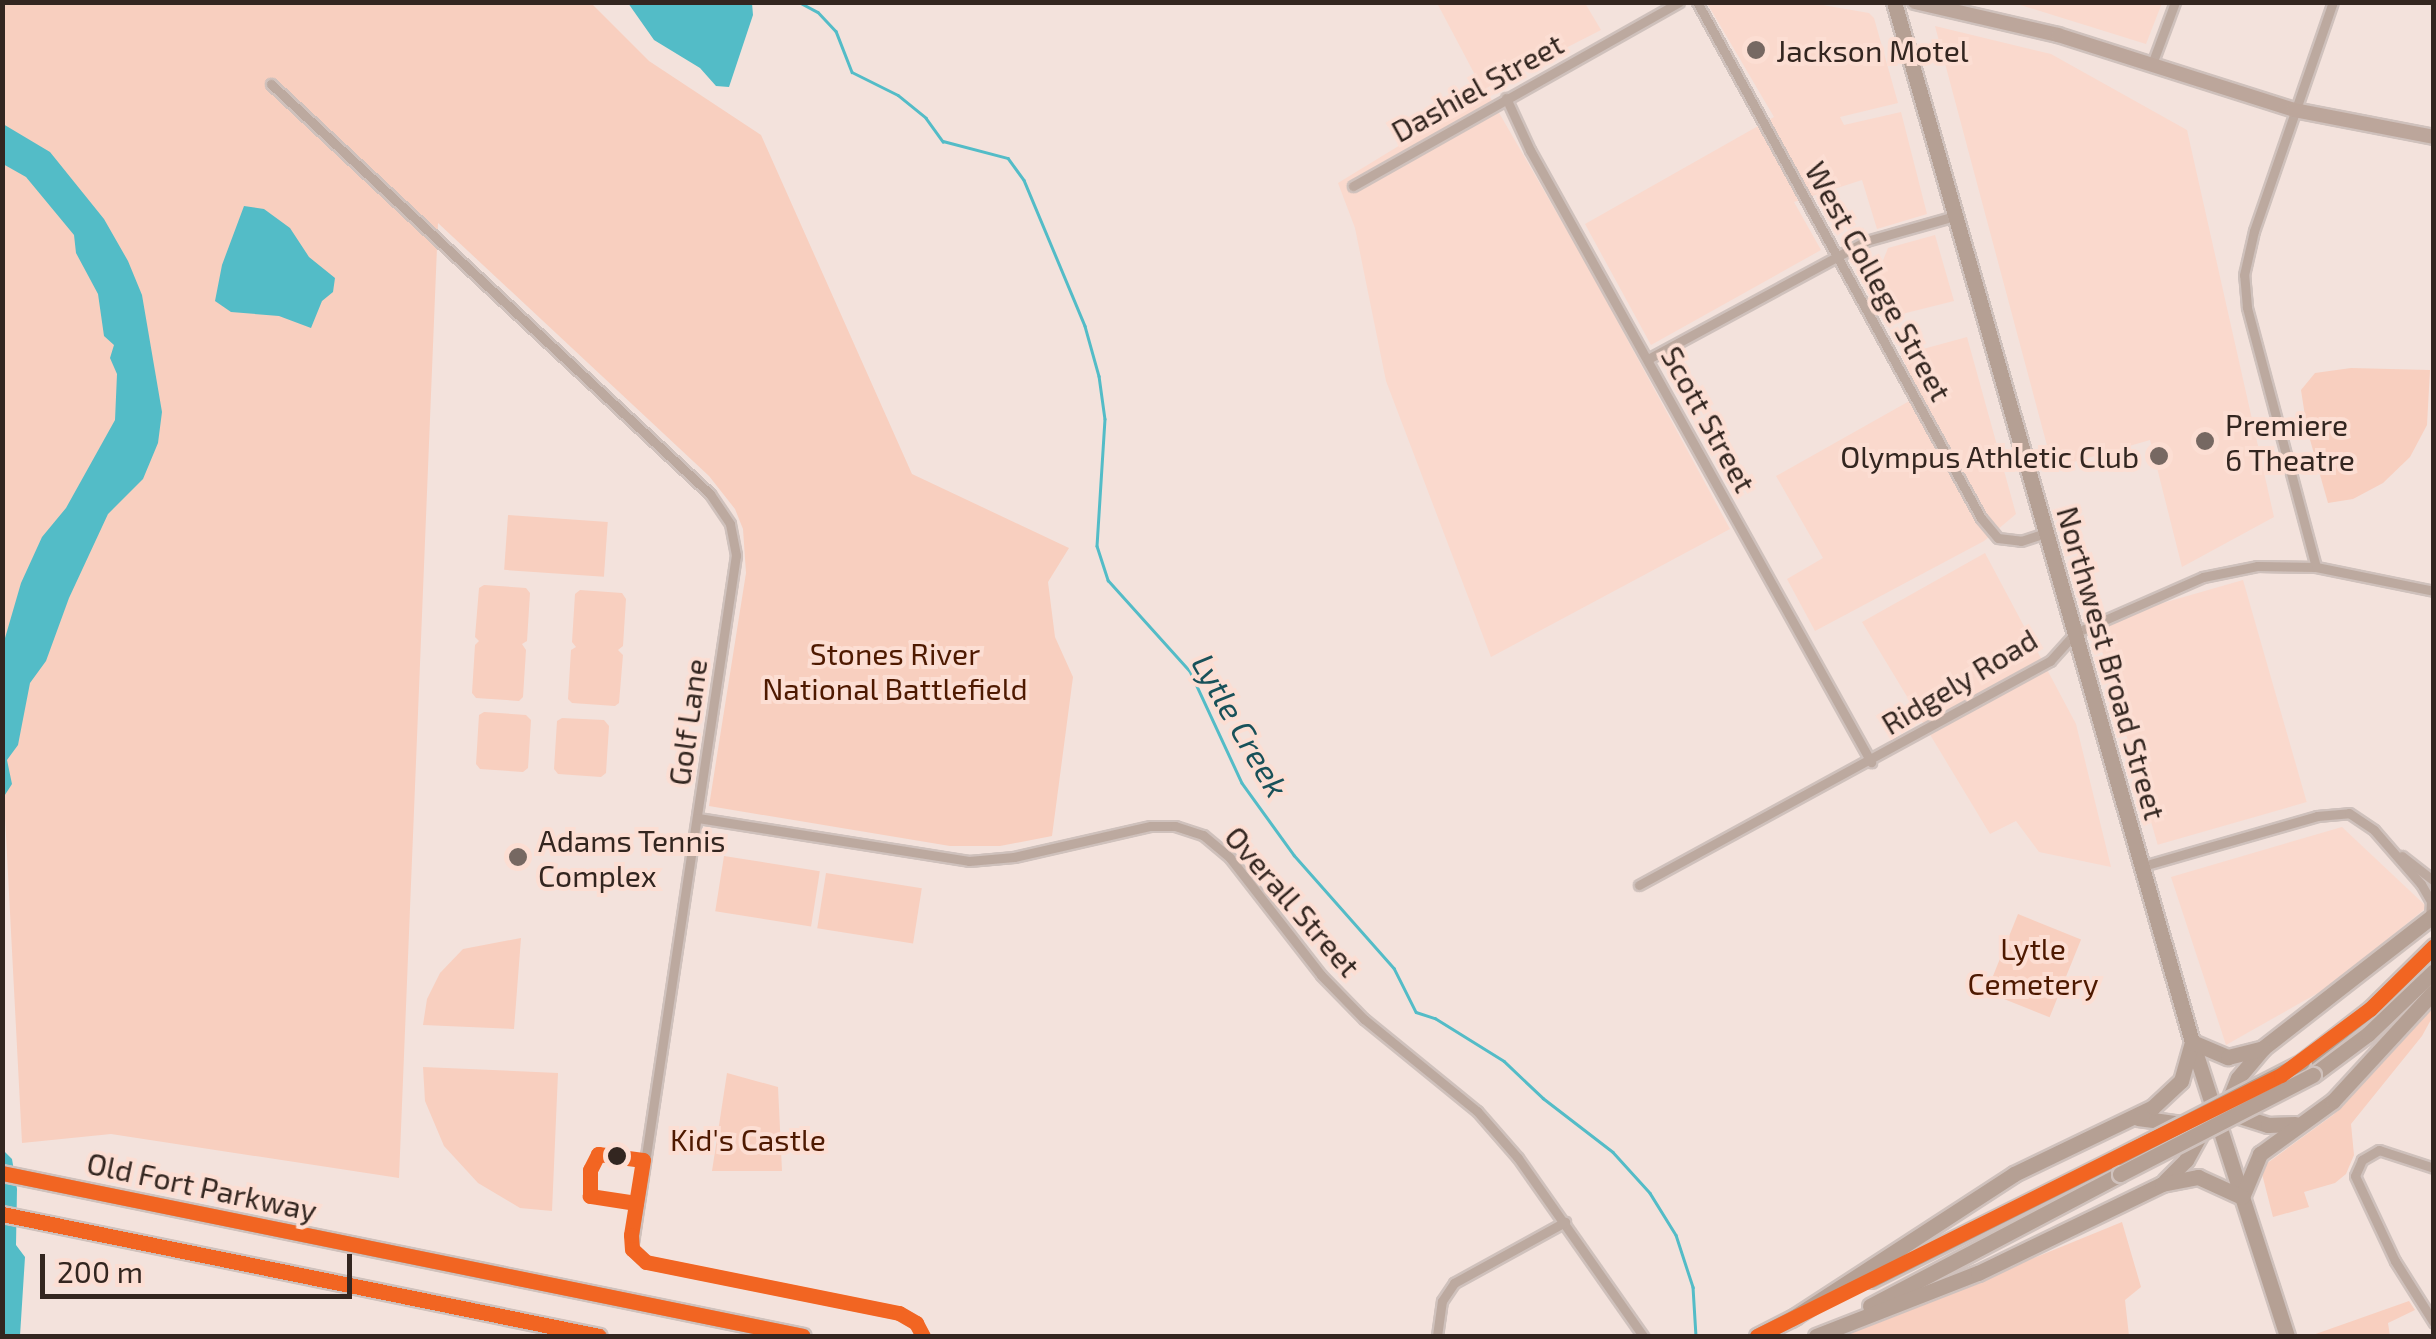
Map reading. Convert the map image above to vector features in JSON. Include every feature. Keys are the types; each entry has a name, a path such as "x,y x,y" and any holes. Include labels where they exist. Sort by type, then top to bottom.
{"main road":[{"name":"Northwest Broad Street","path":"1894,2 2192,1042 2288,1336"},
{"path":"1914,2 2058,35 2294,110 2434,138"},
{"path":"2226,1148 2225,1112 2238,1078 2263,1048 2432,916"},
{"path":"1815,1336 2302,1062 2370,1009 2434,946"},
{"path":"1757,1336 2313,1076 2368,1034 2434,971"},
{"path":"1815,1336 1978,1273 2162,1184 2198,1177 2242,1197 2254,1162 2295,1124 2333,1100 2434,991"},
{"path":"1791,1319 2014,1174 2131,1119 2174,1089 2186,1070 2192,1042 2228,1057 2263,1048"},
{"path":"2210,1097 2225,1112 2268,1125 2295,1124"},
{"path":"2162,1184 2186,1160 2203,1131 2210,1097"},
{"path":"2131,1119 2162,1118 2203,1131 2226,1148"},
{"name":"Old Fort Parkway","path":"2,1173 803,1336"},
{"path":"2,1214 600,1336"}],"street":[{"name":"Dashiel Street","path":"1353,186 1679,2"},
{"name":"West College Street","path":"1697,2 1981,518 1998,538 2020,541 2045,533"},
{"path":"2152,64 2175,2"},
{"path":"2316,566 2247,307 2244,275 2294,110 2332,2"},
{"name":"Golf Lane","path":"271,84 710,494 730,524 736,555 632,1249 646,1262 898,1313 916,1322 923,1336"},
{"name":"Scott Street","path":"1506,98 1530,150 1870,762"},
{"path":"1648,359 1866,241 1955,216"},
{"name":"Ridgely Road","path":"1639,885 2050,661 2075,633 2203,576 2256,566 2316,566 2434,591"},
{"path":"2143,866 2349,813 2366,822 2395,852 2428,894 2432,916"},
{"name":"Overall Street","path":"698,818 969,860 1014,857 1151,826 1175,826 1203,835 1230,858 1342,997 1477,1112 1565,1222 1642,1336"},
{"path":"2395,852 2434,881"},
{"path":"2433,1336 2426,1314 2359,1191 2355,1176 2362,1160 2386,1150 2434,1168"},
{"path":"1437,1336 1442,1301 1454,1283 1565,1222"},
{"path":"2426,1314 2434,1323"}],"shaded area":[{"path":"1437,3 1585,3 1601,30 1483,90"},
{"path":"1707,3 1811,3 1869,13 1874,18 1898,103 1840,117 1844,125 1901,112 1927,214 1877,229 1862,180 1794,202 1821,250 1651,345 1585,224 1774,117"},
{"path":"2014,3 2162,3 2146,44"},
{"path":"1935,26 2051,54 2187,130 2274,517 2182,567 2150,440 2053,468"},
{"path":"1487,92 1588,267 1730,529 1491,657 1386,381 1355,228 1338,183"},
{"path":"1935,235 1954,301 1890,317 1873,285 1888,248"},
{"path":"1967,337 2016,514 1984,541 1815,631 1787,579 1823,558 1776,476 1920,395 1901,355"},
{"path":"1985,553 2076,724 2111,867 2039,852 2016,821 1990,834 1862,622"},
{"path":"2243,580 2307,802 2158,845 2094,623"},
{"path":"2342,827 2427,907 2332,985 2226,1045 2171,877"}],"green space":[{"name":"Stones River National Battlefield","path":"2,3 591,3 649,61 761,135 912,474 1069,548 1048,582 1055,637 1073,677 1052,836 1000,846 950,846 709,806 746,573 743,529 735,509 709,476 438,223 399,1178 111,1134 22,1143 2,759"},
{"path":"2351,368 2430,370 2427,425 2410,457 2383,483 2353,499 2328,503 2307,429 2301,390 2315,373"},
{"path":"508,515 608,522 604,577 504,570"},
{"path":"479,588 526,588 530,593 527,641 522,644 526,650 523,697 519,701 476,698 472,693 475,645 479,641 475,637"},
{"path":"580,590 622,593 626,599 623,646 618,650 623,655 619,703 615,706 572,703 568,699 571,650 576,647 572,642 575,594"},
{"path":"479,715 526,715 531,720 528,768 523,772 480,769 476,764"},
{"path":"604,720 609,726 606,773 601,777 558,774 554,769 557,721"},
{"path":"724,856 820,871 811,926 715,911"},
{"path":"826,873 922,888 913,943 817,928"},
{"name":"Lytle Cemetery","path":"2018,914 2081,939 2050,1017 1987,992"},
{"path":"521,938 514,1029 423,1025 427,999 440,973 463,949"},
{"path":"2433,1004 2433,1016 2422,1036 2351,1124 2354,1155 2346,1174 2335,1183 2304,1192 2309,1207 2273,1217 2262,1174 2266,1164 2333,1115"},
{"path":"423,1067 558,1073 552,1211 520,1208 478,1183 444,1146 425,1101"},
{"name":"Kid's Castle","path":"727,1073 778,1087 782,1171 712,1171"},
{"path":"2122,1222 2141,1287 2125,1300 2129,1336 1842,1336"},
{"path":"2409,1301 2415,1310 2388,1323 2390,1336 2310,1336"}],"water":[{"path":"628,3 752,3 753,15 729,87 716,86 700,68 654,40"},
{"path":"3,124 50,152 104,219 128,261 142,295 162,412 158,443 143,479 108,514 69,598 46,661 30,683 18,745 7,760 12,784 3,798 3,645 21,583 42,537 66,508 115,420 117,374 110,358 114,345 104,336 98,294 76,253 74,235 26,177 3,164"},
{"path":"244,206 264,209 290,228 309,257 335,278 333,292 322,301 311,328 279,316 231,312 215,301 222,265"},
{"path":"2,1149 12,1159 17,1189 16,1245 25,1257 20,1336 3,1336"}],"waterway":[{"name":"Lytle Creek","path":"799,2 818,12 836,31 852,72 898,95 926,118 943,141 1008,158 1024,180 1085,326 1099,376 1105,419 1097,546 1108,580 1190,671 1242,783 1294,855 1394,968 1416,1012 1435,1018 1504,1061 1543,1098 1613,1152 1650,1193 1676,1235 1693,1287 1696,1336"}],"transit line":[{"path":"1757,1336 2281,1075 2370,1009 2434,946"},
{"path":"636,1203 590,1196 590,1170 598,1154 643,1160 631,1235 632,1249 646,1262 899,1313 916,1323 923,1336"},
{"path":"2,1173 803,1336"},
{"path":"2,1214 599,1336"}],"place":[{"name":"Jackson Motel","path":"1756,50"},
{"name":"Premiere 6 Theatre","path":"2205,441"},
{"name":"Olympus Athletic Club","path":"2159,456"},
{"name":"Adams Tennis Complex","path":"518,857"}]}
